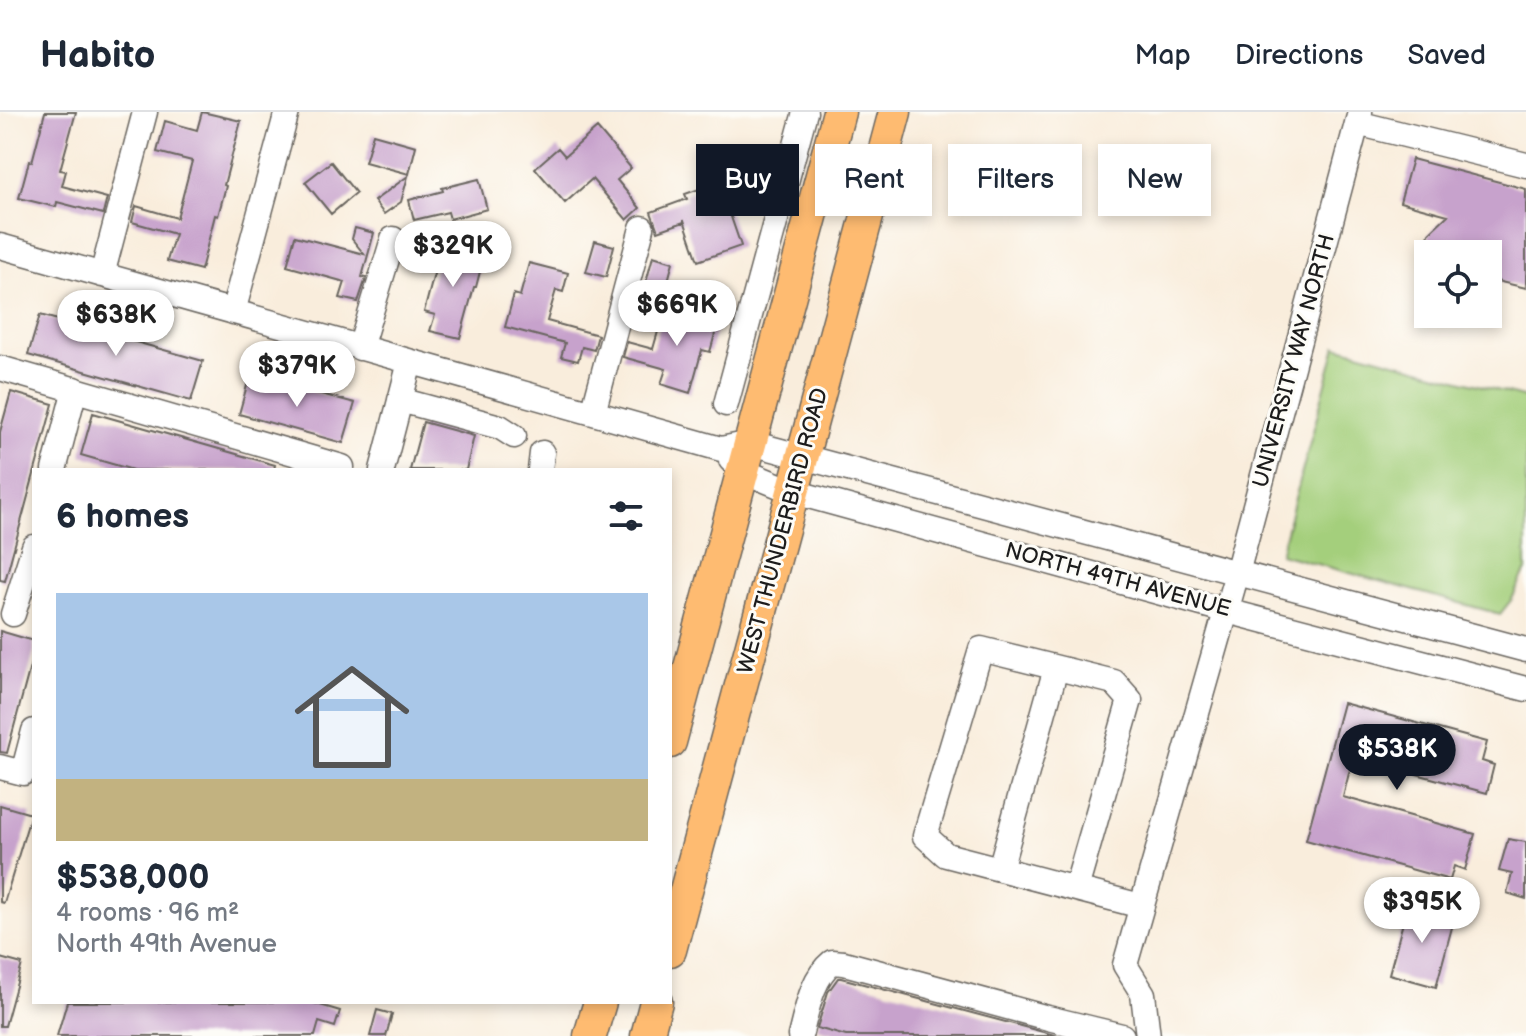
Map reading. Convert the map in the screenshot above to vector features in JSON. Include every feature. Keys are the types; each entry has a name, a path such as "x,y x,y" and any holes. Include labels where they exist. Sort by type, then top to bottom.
{"main road":[{"path":"672,734 738,454 770,372 839,112"},
{"name":"WEST THUNDERBIRD ROAD","path":"672,935 683,850 794,492 895,112"},
{"path":"590,1036 599,1004"},
{"path":"647,1036 655,1004"}],"street":[{"path":"102,275 145,112"},
{"path":"233,312 287,112"},
{"path":"726,404 805,112"},
{"path":"1359,117 1526,165"},
{"name":"UNIVERSITY WAY NORTH","path":"1148,1036 1143,994 1125,965 1227,611 1359,117"},
{"path":"593,413 642,228"},
{"path":"360,348 393,239"},
{"name":"NORTH 49TH AVENUE","path":"0,246 738,454 803,457 1526,650"},
{"path":"383,468 410,362"},
{"path":"737,363 770,372"},
{"path":"0,368 75,389 286,461 342,467"},
{"path":"55,468 75,389"},
{"path":"400,400 500,427 514,436"},
{"name":"NORTH 49TH AVENUE","path":"738,454 794,492 1526,689"},
{"path":"16,615 32,555"},
{"path":"1076,889 1130,700 1114,682 981,649 925,836 946,855 1000,869 1076,889 1141,906"},
{"path":"1000,869 1056,668"},
{"path":"0,767 23,773 32,739"},
{"path":"800,1036 817,980 823,969 832,962 1122,1036"}],"green space":[{"path":"1336,346 1526,398 1526,570 1512,599 1500,614 1280,554"}],"building":[{"path":"45,112 76,112 60,170 66,171 62,186 107,198 103,214 57,202 56,207 19,198"},
{"path":"202,112 241,121 218,216 215,215 201,270 167,261 175,234 132,222 136,206 177,218 192,161 157,152 165,121 197,130"},
{"path":"597,128 631,168 617,180 640,208 627,220 592,179 565,203 535,168 558,148 565,156"},
{"path":"373,134 416,146 409,174 365,162"},
{"path":"1412,159 1526,189 1526,288 1502,282 1502,240 1427,240 1429,233 1448,215 1400,202"},
{"path":"331,162 356,193 331,214 305,182"},
{"path":"408,176 401,202 384,214 374,201"},
{"path":"479,179 487,209 450,219 448,212 414,220 409,200"},
{"path":"696,190 696,216 731,216 741,246 698,261 684,220 658,231 651,212 687,199 685,194"},
{"path":"355,228 374,233 358,302 340,298 345,282 287,266 295,236 364,254 352,239"},
{"path":"453,237 468,242 465,255 483,260 460,338 430,331 435,315 424,312 440,251 449,253"},
{"path":"595,241 614,246 606,277 586,272"},
{"path":"653,256 673,262 662,304 642,298"},
{"path":"529,263 568,273 563,292 556,290 547,321 598,335 594,350 582,347 578,361 561,357 565,343 505,327 514,294 520,296"},
{"path":"665,307 718,323 710,352 702,350 690,393 661,384 666,369 623,357 627,342 653,349"},
{"path":"40,315 203,361 191,401 28,355"},
{"path":"250,375 355,403 343,443 239,414"},
{"path":"11,392 53,404 36,468 32,468 32,481 5,581 0,580 0,432"},
{"path":"93,413 275,465 274,468 126,468 81,455"},
{"path":"423,422 474,436 466,468 411,468"},
{"path":"0,631 32,640 32,659 7,753 0,752"},
{"path":"1343,703 1487,742 1482,761 1494,765 1487,793 1353,757 1343,797 1475,834 1465,870 1454,866 1450,880 1306,840"},
{"path":"0,805 31,814 4,903 0,902"},
{"path":"1508,839 1526,842 1526,899 1507,893 1512,874 1499,871"},
{"path":"1408,904 1455,916 1436,987 1389,974"},
{"path":"0,958 22,964 5,1026 0,1026"},
{"path":"838,978 1058,1036 846,1036 817,1028 828,992"},
{"path":"66,1004 317,1004 340,1011 335,1027 319,1022 315,1036 57,1036"},
{"path":"377,1010 392,1014 386,1036 370,1036"}]}
